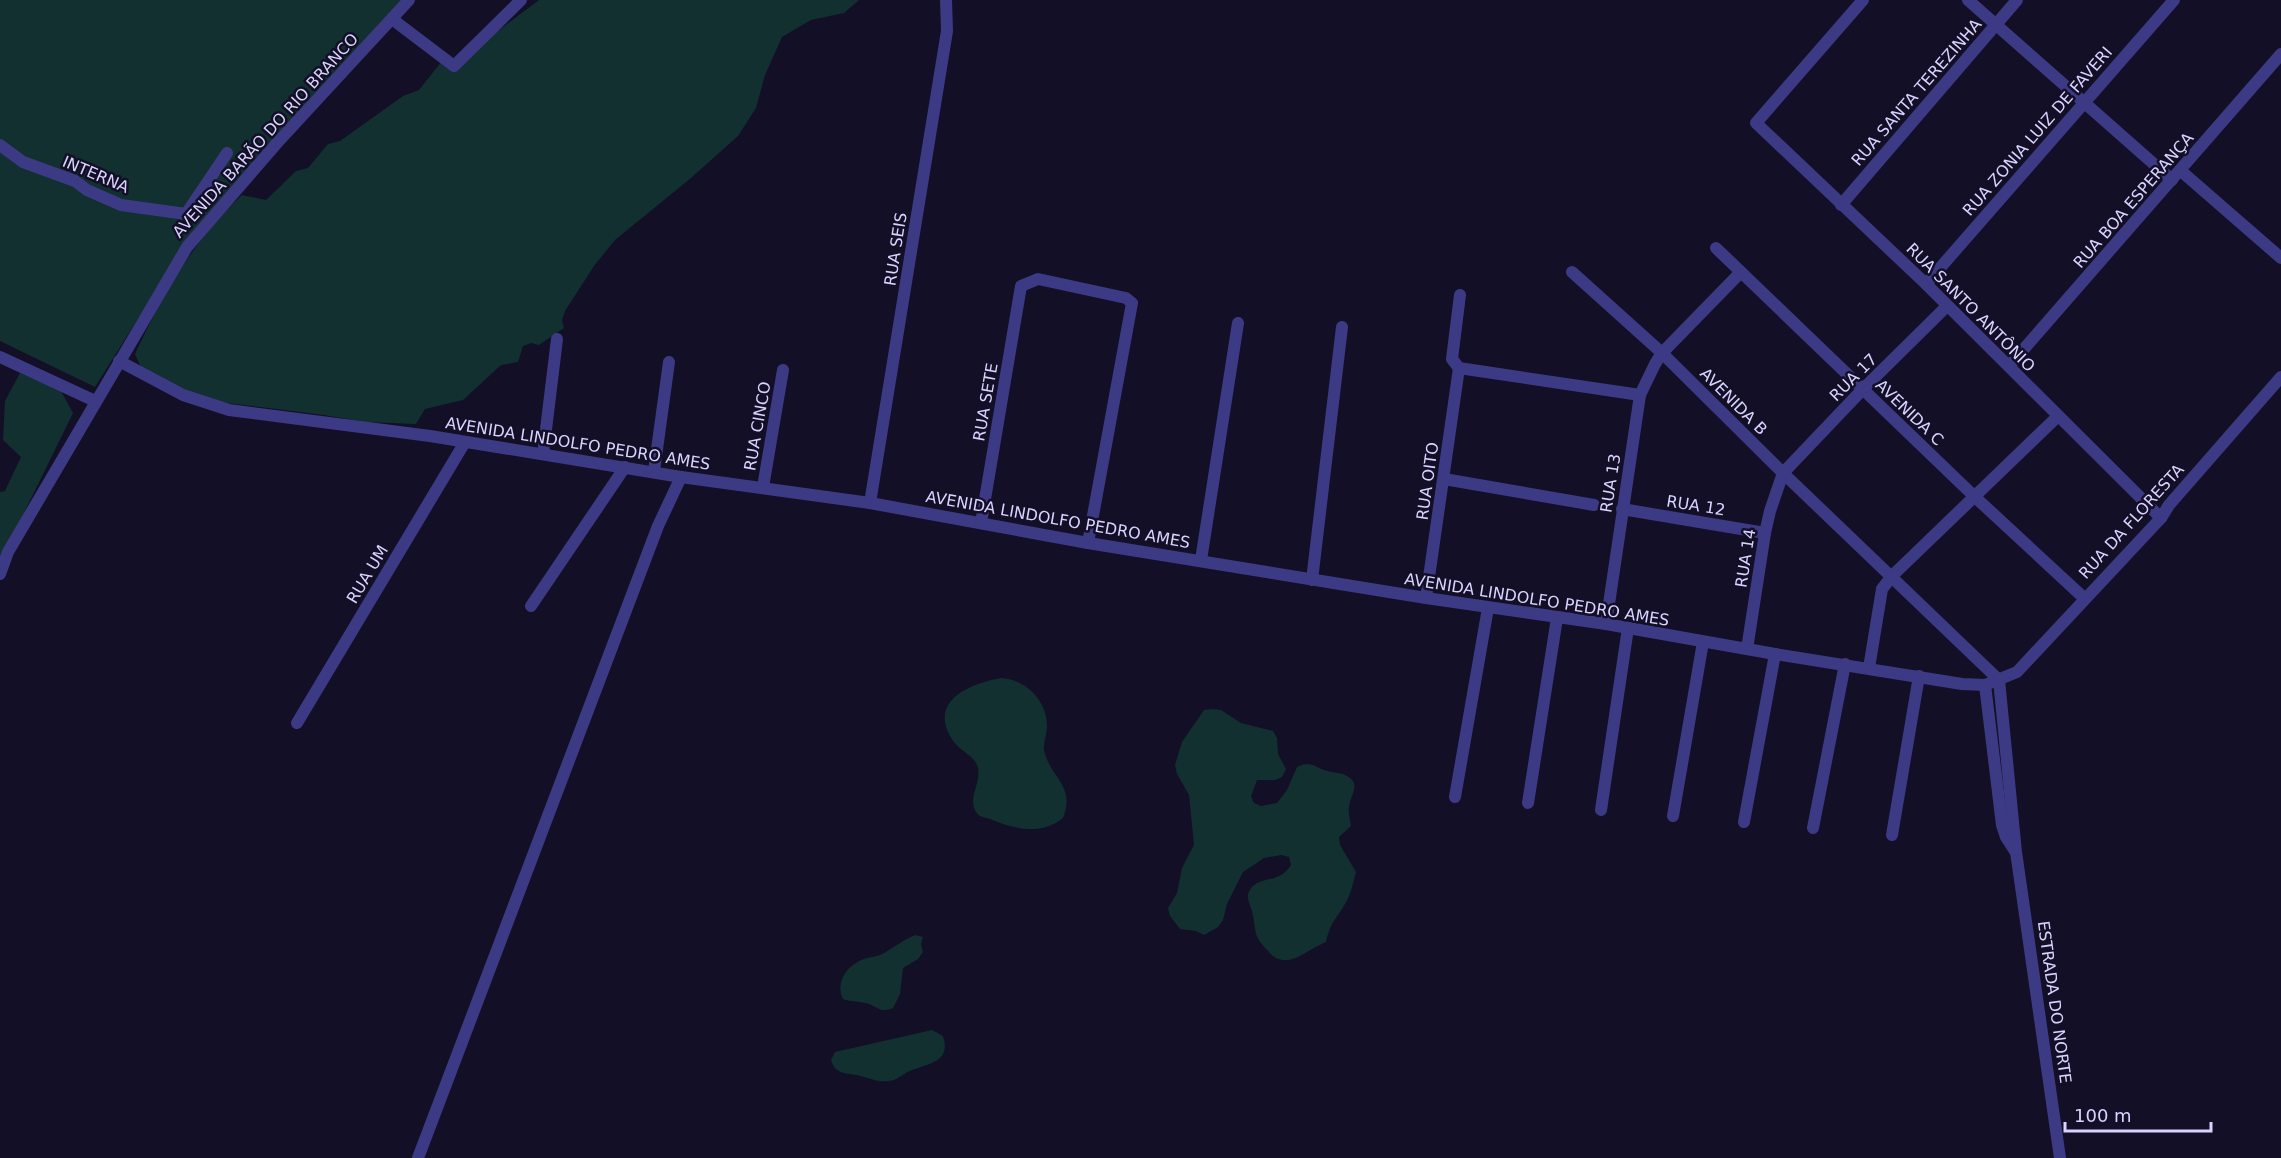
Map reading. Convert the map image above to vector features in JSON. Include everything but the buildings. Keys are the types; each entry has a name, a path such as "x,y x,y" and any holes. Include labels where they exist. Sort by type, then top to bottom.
{"street":[{"name":"AVENIDA BARÃO DO RIO BRANCO","path":"0,573 8,552 187,247 277,143 409,0"},
{"path":"392,19 454,66 520,0"},
{"name":"RUA SEIS","path":"870,503 947,31 946,0"},
{"name":"RUA SANTO ANTÔNIO","path":"1863,0 1756,123 1926,284 2057,417 2161,518"},
{"path":"1968,0 2084,100 2281,258"},
{"name":"RUA SANTA TEREZINHA","path":"1841,205 2017,0"},
{"name":"RUA ZONIA LUIZ DE FAVERI","path":"1926,284 2084,100 2174,0"},
{"name":"RUA BOA ESPERANÇA","path":"2009,366 2281,54"},
{"name":"INTERNA","path":"0,145 23,162 75,181 87,190 121,205 186,214 227,153"},
{"name":"AVENIDA C","path":"1716,248 1975,497 2084,598"},
{"path":"1572,272 1662,353"},
{"name":"RUA 13","path":"1606,624 1640,395 1654,364 1662,353 1741,272"},
{"name":"RUA SETE","path":"981,523 1021,286 1038,279 1126,298 1132,303 1088,543"},
{"name":"RUA OITO","path":"1426,598 1459,368 1452,359 1460,296"},
{"name":"RUA 17","path":"1784,473 1863,389 1947,306"},
{"path":"1201,561 1239,323"},
{"path":"1312,580 1342,327"},
{"path":"543,454 557,339"},
{"name":"AVENIDA B","path":"1662,353 1999,680"},
{"path":"0,357 95,401"},
{"name":"AVENIDA LINDOLFO PEDRO AMES","path":"119,361 183,395 229,410 465,442 681,477 870,503 1088,543 1312,580 1606,624 1775,654 1919,676 1985,685 1999,680"},
{"path":"654,471 669,362"},
{"path":"1459,368 1640,395"},
{"name":"RUA CINCO","path":"763,488 783,370"},
{"name":"RUA DA FLORESTA","path":"1999,680 2017,672 2161,518 2169,505 2281,377"},
{"path":"1869,668 1882,589 1892,576 2057,417"},
{"name":"RUA UM","path":"297,723 465,442"},
{"path":"531,606 625,467"},
{"name":"RUA 14","path":"1747,649 1765,532 1784,473"},
{"path":"418,1158 658,526 681,477"},
{"path":"1444,479 1594,505"},
{"name":"RUA 12","path":"1622,509 1765,532"},
{"path":"1455,797 1488,608"},
{"path":"1528,803 1557,618"},
{"path":"1601,810 1628,628"},
{"path":"1673,816 1703,642"},
{"path":"1744,822 1775,654"},
{"path":"1813,828 1845,664"},
{"path":"1892,835 1919,676"},
{"name":"ESTRADA DO NORTE","path":"1999,680 2016,852 2060,1158"},
{"name":"ESTRADA DO NORTE","path":"1985,685 2002,825 2006,837 2016,852"}],"green space":[{"path":"0,0 406,0 185,244 95,387 0,341"},
{"path":"539,0 859,0 844,13 811,20 782,37 765,75 756,108 738,136 615,240 594,266 565,311 562,320 564,328 539,345 531,343 523,346 518,362 501,365 463,400 425,409 416,424 365,422 211,401 167,385 142,370 135,354 168,290 194,249 242,195 266,200 296,171 308,168 328,144 340,141 403,96 419,90 442,61 456,71 483,42"},
{"path":"20,373 61,391 73,413 0,562 0,492 5,491 21,457 3,440 5,401"},
{"path":"1001,678 1010,679 1027,687 1044,709 1047,727 1044,750 1051,768 1061,782 1066,797 1063,818 1055,824 1037,829 1008,826 978,814 973,805 978,776 977,765 973,758 954,742 947,728 945,716 954,698 964,691 975,685"},
{"path":"1204,710 1221,710 1241,723 1273,731 1277,738 1278,754 1286,769 1282,777 1275,780 1257,780 1251,796 1254,803 1261,806 1277,803 1287,790 1297,767 1306,764 1343,774 1350,778 1354,785 1349,809 1351,826 1339,837 1340,845 1356,872 1350,892 1332,925 1326,942 1290,960 1276,958 1260,942 1248,898 1254,885 1275,878 1286,871 1291,865 1289,857 1281,855 1264,858 1243,872 1227,904 1223,920 1218,927 1204,935 1196,931 1180,929 1170,916 1168,908 1177,893 1182,868 1194,845 1189,795 1177,774 1175,765 1182,742"},
{"path":"915,935 923,937 921,944 923,952 918,959 903,968 900,994 893,1008 883,1010 866,1003 843,999 842,980 852,965 880,955"},
{"path":"932,1030 943,1036 945,1044 942,1055 933,1062 909,1071 894,1080 879,1081 843,1073 836,1069 831,1060 835,1052"}]}
